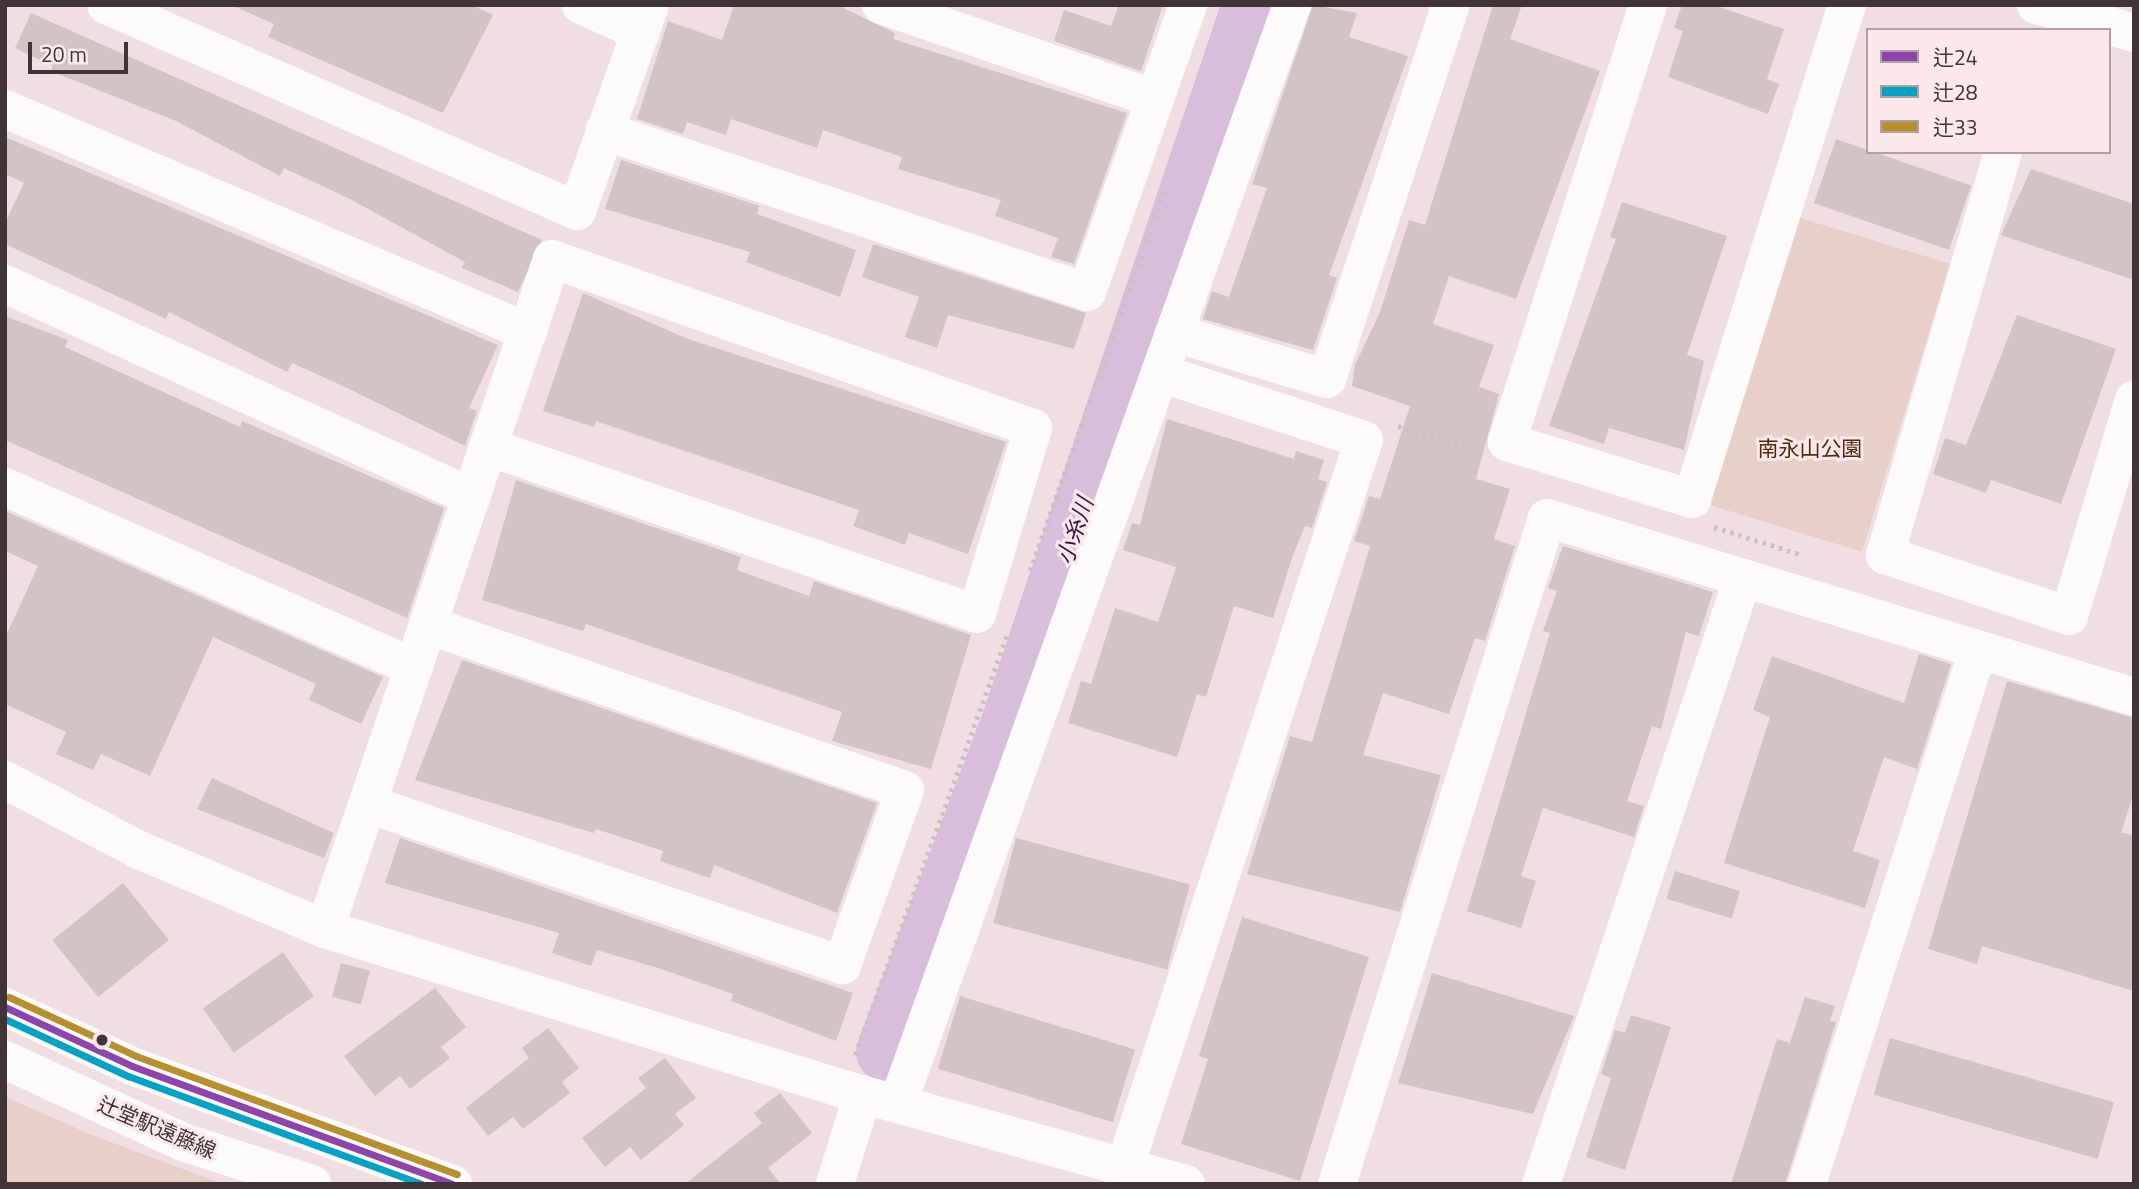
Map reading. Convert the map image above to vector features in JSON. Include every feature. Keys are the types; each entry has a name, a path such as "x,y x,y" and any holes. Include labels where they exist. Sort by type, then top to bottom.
{"street":[{"path":"106,5 577,211 645,18 581,5"},
{"path":"881,5 1155,99"},
{"path":"604,131 1087,292 1188,5"},
{"path":"835,1184 881,1097 1160,373 1292,5"},
{"path":"1174,333 1327,379 1451,5"},
{"path":"1648,5 1507,442 1692,499 1847,5"},
{"path":"2040,14 2109,28"},
{"path":"2111,28 2134,33"},
{"path":"5,109 527,332"},
{"path":"2002,154 1885,555 2069,616 2134,400"},
{"path":"325,929 368,804 488,447 552,259 1033,428 977,614 488,447"},
{"path":"5,284 472,497"},
{"path":"1125,1166 1364,439 1160,373"},
{"path":"5,486 414,667"},
{"path":"1337,1184 1547,518 2134,697"},
{"path":"1541,1184 1743,578"},
{"path":"368,804 842,965 905,790 428,625"},
{"path":"1807,1184 1978,650"},
{"path":"5,780 139,850 325,929 881,1097 1186,1184"},
{"path":"5,1007 132,1066 453,1184"},
{"name":"辻堂駅遠藤線","path":"5,1060 183,1142 312,1184"}],"green space":[{"name":"南永山公園","path":"1797,217 1950,264 1862,552 1709,505"},
{"path":"5,1097 92,1135 223,1184 5,1184"}],"building":[{"path":"231,5 472,5 493,15 443,113 268,37 274,24"},
{"path":"734,5 837,5 895,33 893,39 1127,113 1074,264 1051,257 1058,238 995,216 1001,200 898,169 902,157 823,130 817,148 731,119 726,135 687,122 683,134 637,119 668,21 722,40"},
{"path":"1119,5 1163,5 1141,71 1054,41 1064,10 1111,26"},
{"path":"1313,5 1357,13 1349,37 1408,56 1329,275 1337,278 1313,350 1203,319 1212,291 1229,297 1267,188 1252,184"},
{"path":"1493,5 1522,5 1510,39 1600,71 1516,299 1449,276 1433,324 1494,345 1479,387 1499,394 1476,479 1510,489 1494,539 1515,546 1485,641 1475,638 1449,714 1383,693 1363,755 1441,775 1400,912 1247,874 1290,736 1312,742 1370,546 1354,541 1369,496 1380,499 1410,406 1352,386 1355,365 1380,312 1409,220 1425,225"},
{"path":"1682,5 1714,5 1784,29 1767,79 1779,84 1768,114 1668,77 1683,31 1674,28"},
{"path":"31,13 542,240 518,292 462,268 465,262 350,199 284,168 280,176 176,121 51,71 53,66 15,48"},
{"path":"5,137 498,345 469,408 477,411 465,446 292,363 287,372 169,312 166,319 5,244 5,223 24,183 5,174"},
{"path":"1836,139 1866,149 1866,154 1880,154 1971,186 1949,250 1814,203"},
{"path":"621,160 759,206 757,214 856,250 840,297 746,262 750,252 605,209"},
{"path":"2031,169 2134,204 2134,280 2001,235"},
{"path":"1622,202 1727,236 1687,355 1704,361 1684,450 1609,428 1604,444 1549,426 1616,239 1610,237"},
{"path":"873,244 1086,313 1074,349 948,315 937,348 905,337 919,297 862,277"},
{"path":"583,293 688,339 1006,442 968,554 909,533 905,545 853,526 859,510 596,421 594,427 543,411"},
{"path":"2017,315 2116,349 2061,504 1991,480 1986,493 1933,474 1945,438 1966,445"},
{"path":"5,316 68,340 65,347 240,427 242,421 444,508 407,618 5,440"},
{"path":"1167,419 1294,459 1296,451 1324,460 1318,479 1327,482 1312,528 1305,526 1293,555 1273,618 1234,606 1206,697 1197,694 1177,757 1068,723 1081,681 1091,684 1115,608 1158,622 1176,567 1123,550 1132,523 1140,525"},
{"path":"516,480 741,557 737,570 809,596 814,581 971,635 931,769 832,741 842,712 586,624 583,631 482,600"},
{"path":"5,511 383,677 361,724 309,700 316,684 213,637 150,776 101,754 93,770 56,754 66,732 5,704 5,638 38,566 5,551"},
{"path":"1563,546 1713,592 1699,636 1686,632 1661,729 1652,726 1627,801 1644,806 1634,837 1543,808 1521,876 1536,881 1521,928 1467,911 1550,633 1543,631 1557,591 1548,588"},
{"path":"1919,654 1951,664 1917,769 1884,757 1853,851 1880,860 1865,908 1724,863 1770,717 1753,710 1772,656 1904,703"},
{"path":"462,660 877,803 837,913 714,865 710,878 660,861 663,851 596,829 594,833 415,780"},
{"path":"2007,681 2134,718 2134,792 2121,833 2134,835 2134,991 1982,946 1977,964 1928,949"},
{"path":"212,778 334,833 324,858 197,809"},
{"path":"400,838 853,993 836,1041 731,1001 733,994 658,968 597,950 591,966 552,953 559,933 385,883"},
{"path":"1016,838 1190,885 1167,970 993,923"},
{"path":"1675,871 1740,891 1732,919 1667,899"},
{"path":"123,883 169,940 98,997 52,940"},
{"path":"1242,917 1369,957 1300,1181 1181,1144 1208,1059 1199,1056"},
{"path":"283,952 314,996 234,1052 203,1008"},
{"path":"341,963 370,971 361,1005 332,997"},
{"path":"1432,973 1574,1016 1533,1114 1398,1083"},
{"path":"435,988 466,1027 441,1047 450,1058 410,1089 400,1076 375,1096 344,1056"},
{"path":"960,996 1135,1050 1113,1122 938,1069"},
{"path":"1805,997 1835,1006 1830,1021 1836,1022 1785,1184 1731,1184 1777,1039 1790,1043"},
{"path":"1631,1015 1671,1027 1625,1170 1586,1157 1611,1078 1601,1074 1615,1030 1625,1033"},
{"path":"548,1028 579,1068 562,1082 570,1093 523,1129 513,1117 488,1136 466,1108 529,1058 522,1048"},
{"path":"1890,1038 2114,1102 2098,1159 1874,1095"},
{"path":"665,1058 696,1098 675,1114 684,1125 641,1160 630,1147 605,1167 582,1138 646,1088 638,1078"},
{"path":"780,1093 812,1133 768,1168 781,1184 685,1184 762,1123 754,1113"}],"waterway":[{"name":"小糸川","path":"886,1052 1012,720 1252,5"}],"transit line":[{"name":"辻33","path":"9,997 136,1056 457,1174"},
{"name":"辻24","path":"5,1007 132,1066 452,1184"},
{"name":"辻28","path":"5,1019 128,1076 422,1184"}]}
